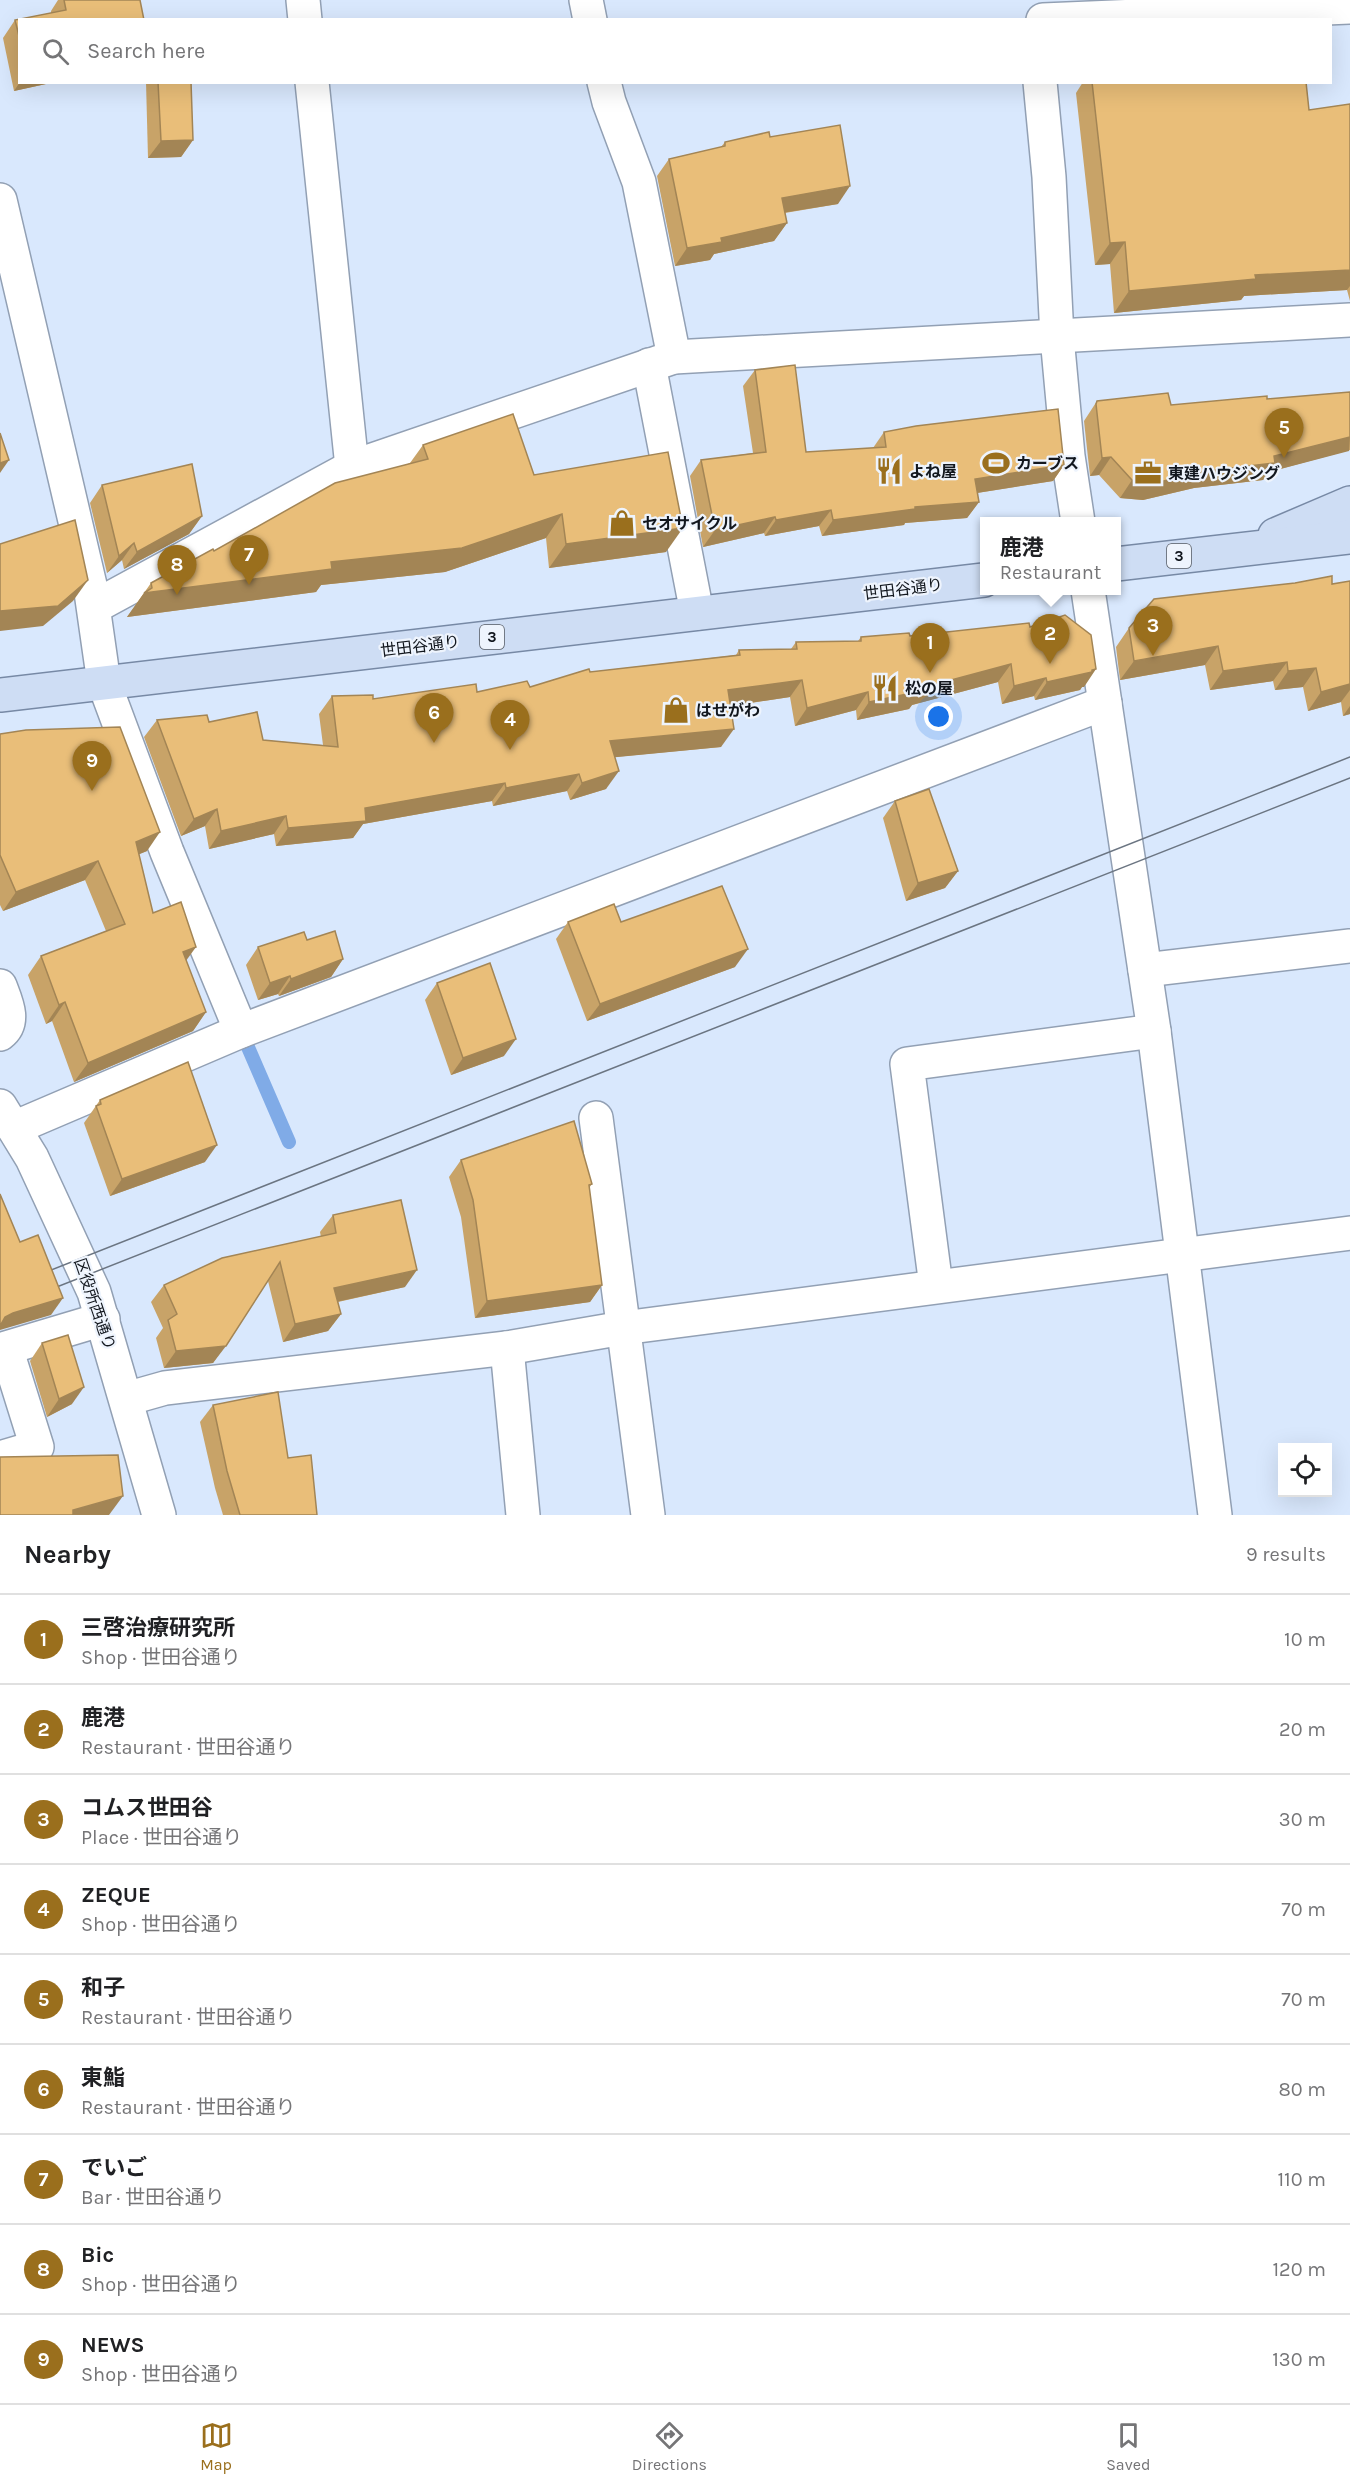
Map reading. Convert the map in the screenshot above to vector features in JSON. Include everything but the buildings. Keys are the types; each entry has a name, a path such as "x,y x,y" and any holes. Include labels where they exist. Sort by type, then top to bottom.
{"main road":[{"path":"1243,548 1350,503"},
{"name":"3","path":"1121,563 1350,537"},
{"name":"世田谷通り","path":"0,694 980,580"}],"street":[{"path":"303,0 305,18"},
{"path":"586,0 590,18"},
{"path":"1029,0 1033,18"},
{"path":"1087,18 1350,6"},
{"path":"312,84 352,467"},
{"path":"604,84 639,182 697,613"},
{"path":"1040,84 1049,177 1057,337 1068,456 1077,517"},
{"path":"0,200 94,607 104,682 167,852 241,1031"},
{"path":"94,607 352,467 662,361 1350,320"},
{"path":"1089,595 1154,1031 1215,1515"},
{"path":"7,1117 241,1031 1105,703"},
{"path":"1145,970 1350,946"},
{"path":"0,986 10,1016 7,1029 0,1034"},
{"path":"936,1286 907,1064 1154,1031"},
{"name":"区役所西通り","path":"7,1117 32,1158 80,1258 103,1319 159,1515"},
{"path":"596,1118 648,1515"},
{"path":"126,1400 165,1388 507,1347 623,1328 936,1286 1181,1257 1350,1233"},
{"path":"0,1458 37,1447 6,1348 103,1319"},
{"path":"507,1347 524,1515"}],"waterway":[{"path":"241,1031 289,1142"}],"tram line":[{"path":"36,1276 1350,757"},
{"path":"44,1292 1350,778"}],"place":[{"name":"和子","path":"1284,458"},
{"name":"カーブス","path":"996,463"},
{"name":"よね屋","path":"889,471"},
{"name":"東建ハウジング","path":"1148,473"},
{"name":"セオサイクル","path":"622,523"},
{"name":"でいご","path":"249,585"},
{"name":"Bic","path":"177,595"},
{"name":"コムス世田谷","path":"1153,656"},
{"name":"鹿港","path":"1050,664"},
{"name":"三啓治療研究所","path":"930,673"},
{"name":"松の屋","path":"885,688"},
{"name":"はせがわ","path":"676,710"},
{"name":"東鮨","path":"434,743"},
{"name":"ZEQUE","path":"510,750"},
{"name":"NEWS","path":"92,791"}]}
